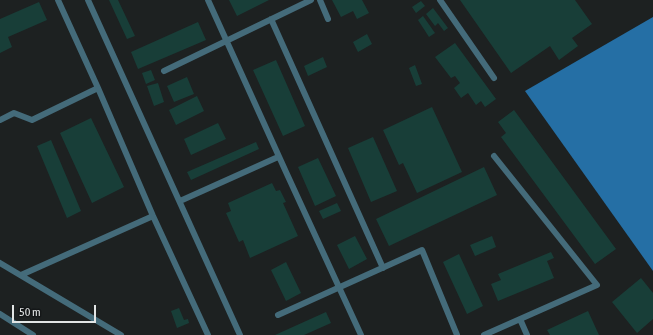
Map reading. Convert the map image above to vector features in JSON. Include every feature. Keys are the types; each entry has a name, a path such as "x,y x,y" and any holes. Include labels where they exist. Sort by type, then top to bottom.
{"lane":[{"path":"58,0 153,216 208,335"},
{"path":"88,0 240,335"},
{"path":"208,0 278,157 361,335"},
{"path":"164,71 311,0"},
{"path":"320,0 328,19"},
{"path":"440,0 494,78"},
{"path":"270,19 382,268"},
{"path":"0,120 14,113 32,120 98,88"},
{"path":"484,335 597,286 494,156"},
{"path":"180,201 278,157"},
{"path":"21,275 153,216"},
{"path":"278,315 422,250 457,335"},
{"path":"0,263 121,335"},
{"path":"0,314 33,335"},
{"path":"520,319 527,335"}],"water":[{"path":"653,17 653,271 525,91"}],"building":[{"path":"109,0 118,0 135,36 127,39"},
{"path":"229,0 269,0 237,16"},
{"path":"332,0 362,0 369,13 357,19 353,11 341,17"},
{"path":"460,0 575,0 592,24 572,38 578,46 559,60 550,46 511,73"},
{"path":"421,1 425,6 416,13 412,7"},
{"path":"39,2 47,20 8,37 12,47 0,53 0,19"},
{"path":"433,8 448,28 444,31 438,23 435,26 426,14"},
{"path":"423,16 435,33 429,37 418,20"},
{"path":"198,22 206,40 138,69 131,52"},
{"path":"367,34 372,44 358,52 353,42"},
{"path":"455,43 496,99 485,107 481,101 476,105 468,93 461,98 454,88 460,83 455,76 451,78 435,57"},
{"path":"323,57 327,67 308,76 304,66"},
{"path":"276,60 305,126 283,136 253,70"},
{"path":"415,65 422,84 416,86 409,68"},
{"path":"151,70 155,80 146,84 142,73"},
{"path":"187,77 194,94 174,102 167,86"},
{"path":"158,83 164,102 154,106 147,86"},
{"path":"197,96 204,111 176,125 169,110"},
{"path":"432,107 462,172 417,193 403,163 399,165 383,130"},
{"path":"514,110 616,249 595,264 501,137 506,133 498,122"},
{"path":"91,118 124,187 92,203 60,133"},
{"path":"218,123 226,139 191,155 184,139"},
{"path":"373,137 397,191 371,202 348,148"},
{"path":"51,140 81,211 67,218 37,146"},
{"path":"256,142 259,149 191,180 187,172"},
{"path":"318,158 336,196 315,206 298,167"},
{"path":"484,167 497,195 389,246 376,219"},
{"path":"272,183 276,191 280,190 286,202 283,203 298,236 250,258 243,240 239,242 226,213 231,211 228,203"},
{"path":"337,203 341,211 323,219 319,211"},
{"path":"355,236 367,259 349,269 337,245"},
{"path":"492,236 496,247 475,256 470,245"},
{"path":"551,252 554,258 547,261 554,278 498,301 491,284 501,280 498,274"},
{"path":"459,254 483,306 467,314 443,262"},
{"path":"286,262 301,293 286,301 271,270"},
{"path":"641,278 653,293 653,319 637,333 612,302"},
{"path":"179,308 184,320 188,319 189,323 177,328 171,311"},
{"path":"588,311 599,335 550,335 547,330"},
{"path":"326,312 331,323 304,335 275,335"}]}
